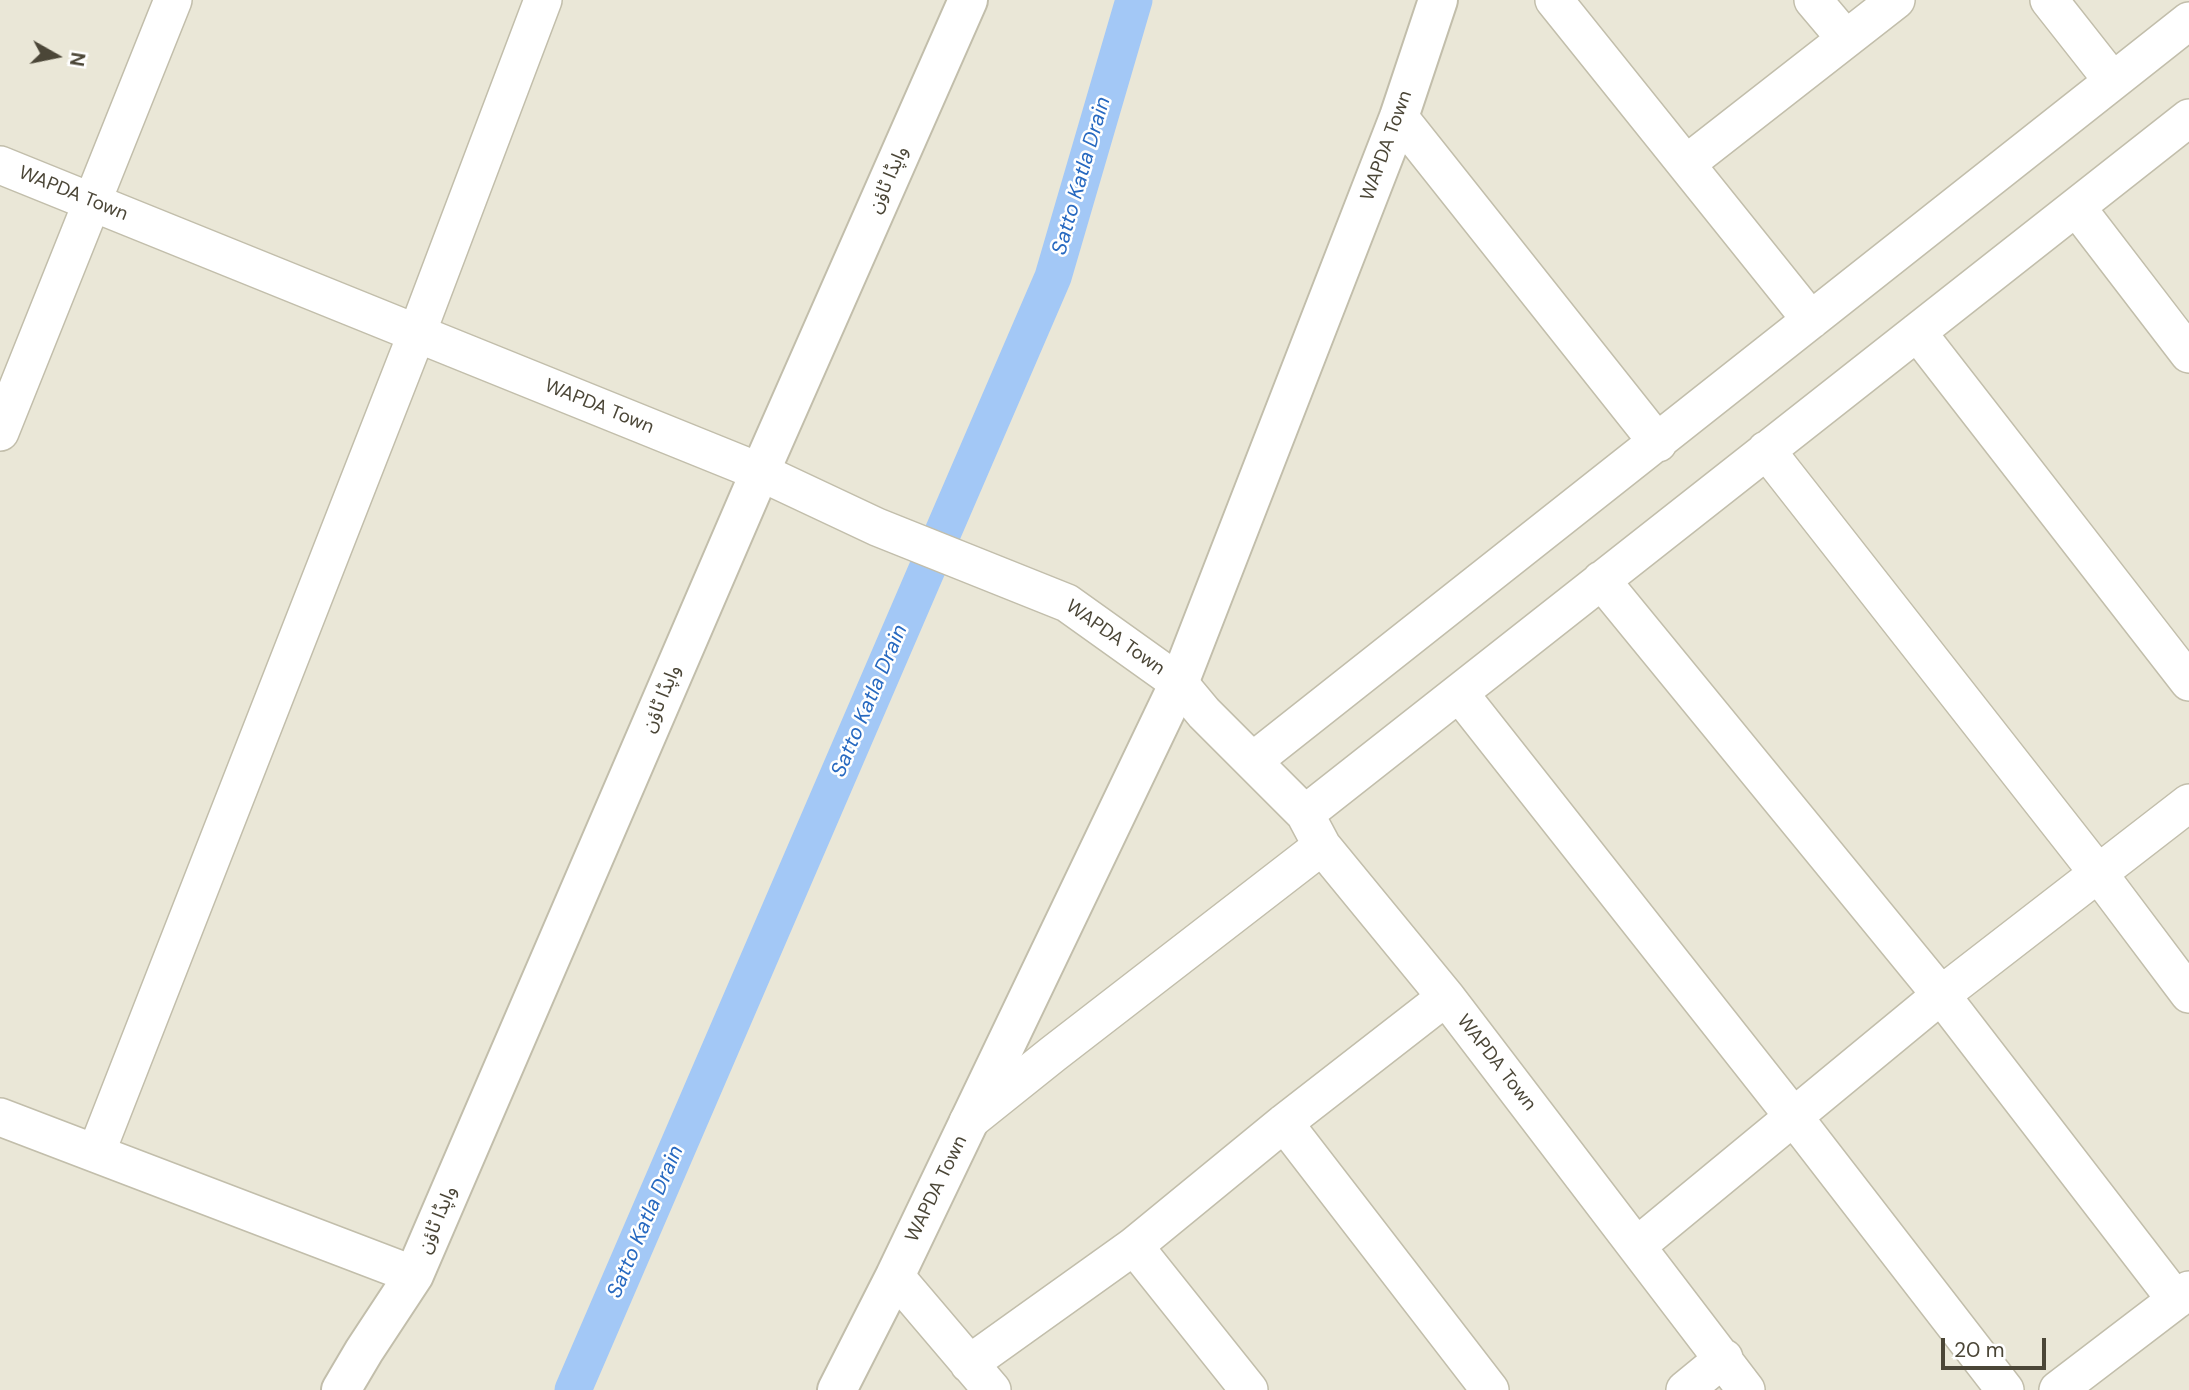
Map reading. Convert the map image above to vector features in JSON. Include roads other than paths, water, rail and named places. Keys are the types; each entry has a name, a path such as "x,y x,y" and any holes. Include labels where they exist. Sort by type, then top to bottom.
{"street":[{"path":"0,432 173,0"},
{"path":"96,1153 417,333 543,0"},
{"name":"واپڈا ٹاؤن","path":"341,1390 414,1276 760,472 968,0"},
{"name":"WAPDA Town","path":"837,1390 895,1276 1180,683 1399,117 1438,0"},
{"path":"1554,0 1811,320"},
{"path":"1813,0 1846,39"},
{"path":"1686,164 1896,0"},
{"path":"2049,0 2112,80"},
{"path":"1253,761 2189,21"},
{"path":"1399,117 1658,443"},
{"path":"1305,814 2189,118"},
{"name":"WAPDA Town","path":"0,165 760,472 877,527 1067,603 1180,683 1204,713 1305,814 1322,846 1446,997 1746,1390"},
{"path":"2077,208 2189,354"},
{"path":"1917,332 2189,682"},
{"path":"1766,450 2098,873 2189,994"},
{"path":"1601,580 2183,1295 2058,1390"},
{"path":"1460,693 1793,1116 2004,1390"},
{"path":"1637,1245 1941,995 2189,803"},
{"path":"968,1122 1322,846"},
{"path":"895,1276 981,1377 1134,1246 1284,1123 1446,997"},
{"path":"0,1117 414,1276"},
{"path":"1284,1123 1490,1390"},
{"path":"1134,1246 1249,1390"},
{"path":"1685,1390 1724,1358"}],"waterway":[{"name":"Satto Katla Drain","path":"573,1390 1053,277 1134,0"}]}
